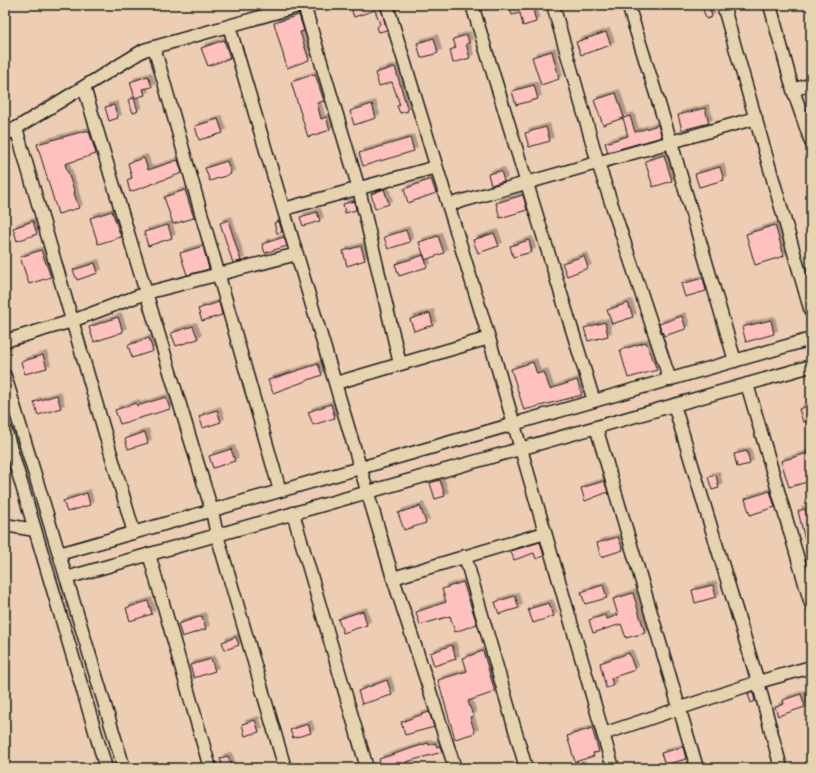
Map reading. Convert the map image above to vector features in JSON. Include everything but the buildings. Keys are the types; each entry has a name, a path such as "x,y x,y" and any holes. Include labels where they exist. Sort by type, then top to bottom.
{"street":[{"path":"5,136 144,50 303,5 359,189 400,364"},
{"path":"387,5 521,449 613,768"},
{"path":"472,5 594,401"},
{"path":"553,5 598,163 670,380"},
{"path":"628,5 671,142 735,361"},
{"path":"723,5 811,312"},
{"path":"770,5 792,90 811,142"},
{"path":"229,26 393,578 455,768"},
{"path":"154,47 280,491"},
{"path":"792,90 811,84"},
{"path":"84,87 212,511 216,535 284,768"},
{"path":"448,205 756,118"},
{"path":"16,128 134,533"},
{"path":"284,209 436,167"},
{"path":"5,341 72,320 146,293 297,254"},
{"path":"336,383 488,338"},
{"path":"59,554 811,339"},
{"path":"66,578 811,366"},
{"path":"5,376 124,768"},
{"path":"747,384 811,604"},
{"path":"674,405 758,682 780,768"},
{"path":"596,427 681,709 697,768"},
{"path":"5,429 10,462 35,530 106,768"},
{"path":"293,513 367,768"},
{"path":"5,525 35,530"},
{"path":"393,578 545,533"},
{"path":"149,554 210,768"},
{"path":"465,556 526,768"},
{"path":"603,734 758,682 811,667"}]}
